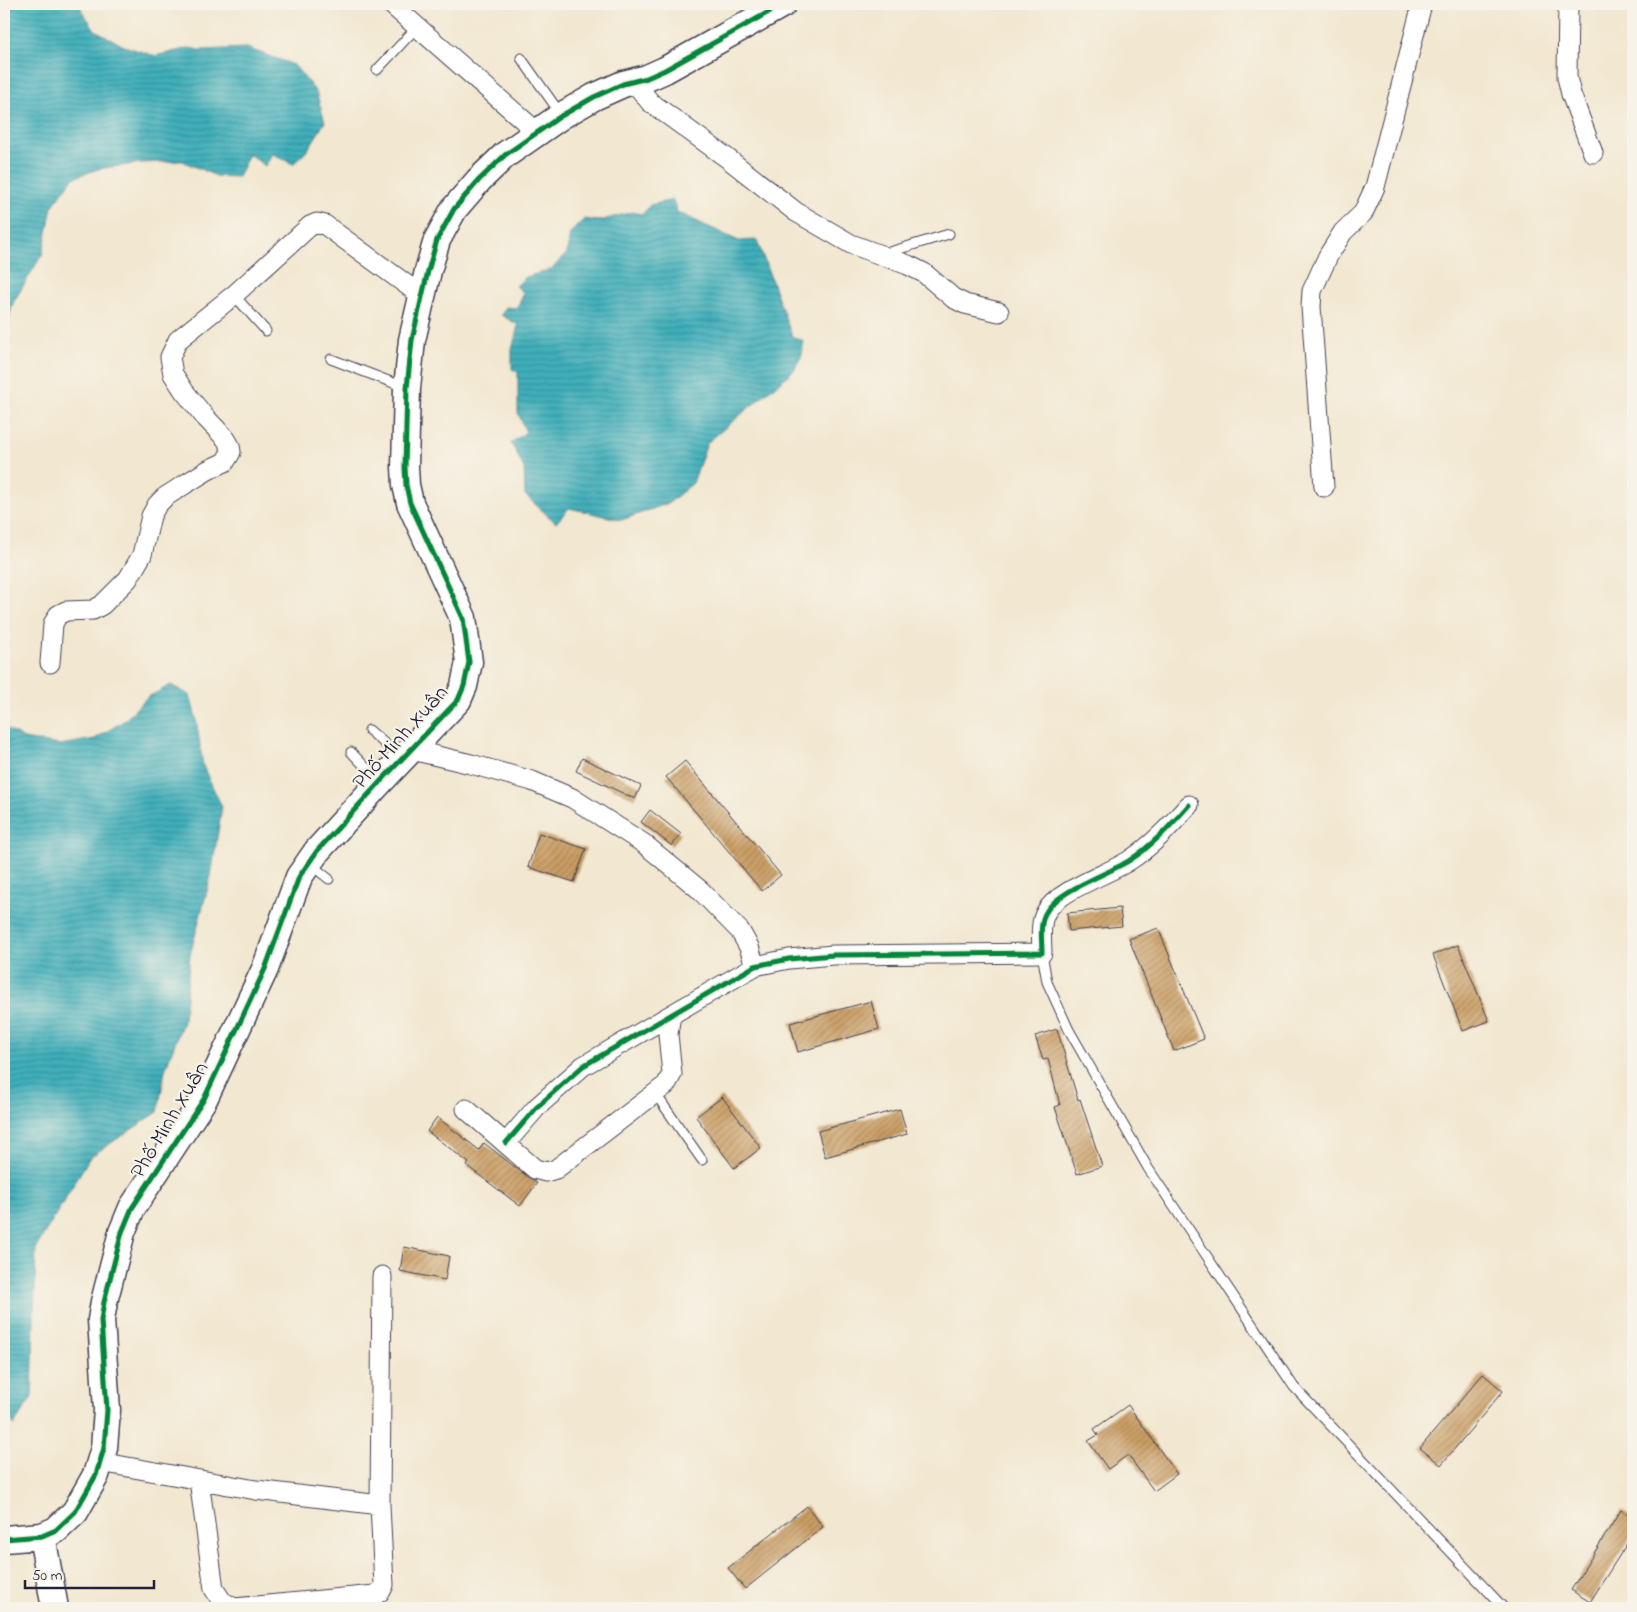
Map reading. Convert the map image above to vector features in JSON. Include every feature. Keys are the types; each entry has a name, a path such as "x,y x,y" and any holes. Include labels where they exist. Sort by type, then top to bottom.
{"street":[{"path":"391,4 538,133"},
{"name":"Phố Minh Xuân","path":"4,1539 42,1536 56,1530 75,1512 96,1475 104,1448 107,1410 101,1320 122,1232 132,1208 204,1099 265,969 299,877 308,862 380,782 458,700 464,686 469,662 462,618 410,503 406,485 407,388 412,340 437,240 454,209 479,180 505,155 561,116 594,97 623,84 647,78 665,70 783,4"},
{"path":"1324,488 1311,307 1312,291 1328,256 1343,232 1363,213 1375,187 1392,127 1422,4"},
{"path":"1568,4 1567,77 1571,94 1593,153"},
{"path":"634,82 650,102 727,158 796,212 851,244 908,264 924,273 959,301 999,312"},
{"path":"50,664 53,624 58,615 66,611 93,610 102,605 128,579 142,555 151,516 157,505 179,488 224,462 230,452 230,446 226,439 204,416 172,374 170,357 178,340 234,296 310,226 317,223 325,225 422,296"},
{"path":"407,755 471,764 532,781 572,798 643,843 700,890 740,931 749,947 755,966"},
{"path":"506,1143 536,1107 584,1066 755,966 789,958 833,955 1042,953 1041,925 1046,912 1056,900 1130,860 1154,842 1189,805"},
{"path":"466,1109 535,1169 546,1172 556,1169 666,1085 672,1074 668,1034 671,1015"},
{"path":"199,1480 214,1589 222,1601 234,1608 375,1595 381,1591 384,1585 380,1505 382,1276"},
{"path":"100,1462 256,1490 380,1505"},
{"path":"42,1536 55,1608"}],"lane":[{"path":"377,70 417,27"},
{"path":"521,58 561,116"},
{"path":"880,255 949,234"},
{"path":"234,296 266,331"},
{"path":"331,359 407,388"},
{"path":"368,730 407,755"},
{"path":"351,752 380,782"},
{"path":"308,862 329,878"},
{"path":"1042,953 1047,982 1069,1030 1143,1159 1294,1387 1504,1608"},
{"path":"655,1093 702,1160"}],"path":[{"path":"908,4 910,8"}],"water":[{"path":"4,4 78,4 95,30 124,46 155,56 189,48 200,50 247,48 294,65 316,92 325,122 307,151 293,164 273,154 265,166 249,154 238,177 216,176 182,161 141,163 98,169 73,178 52,207 43,253 13,303 4,337"},
{"path":"673,200 677,212 739,241 757,240 792,336 803,341 802,355 794,370 707,443 693,483 669,503 622,520 569,508 556,523 525,495 524,468 511,443 526,432 518,413 518,372 512,369 512,350 518,325 501,315 506,307 517,308 524,293 516,286 526,277 552,269 567,253 570,233 584,219 599,221 632,212 643,214 650,205"},
{"path":"171,685 190,695 196,718 203,766 222,807 211,876 190,955 184,1019 165,1070 158,1112 90,1157 36,1248 32,1397 14,1425 6,1411 4,1411 4,727 24,739 60,745 95,739 125,720 146,698"}],"building":[{"path":"582,758 641,786 635,799 576,771"},
{"path":"685,761 781,875 762,891 666,777"},
{"path":"650,810 681,834 672,846 641,822"},
{"path":"539,833 586,849 574,882 528,867"},
{"path":"1120,908 1122,926 1069,931 1067,913"},
{"path":"1158,928 1204,1039 1174,1051 1129,939"},
{"path":"1458,945 1489,1021 1463,1031 1433,955"},
{"path":"871,1001 879,1029 798,1052 790,1023"},
{"path":"1057,1029 1078,1100 1080,1099 1102,1166 1077,1174 1055,1107 1060,1105 1048,1059 1043,1060 1035,1036"},
{"path":"722,1097 761,1148 734,1168 696,1117"},
{"path":"900,1109 907,1134 825,1157 818,1131"},
{"path":"437,1117 479,1150 484,1143 537,1183 520,1206 467,1166 469,1163 427,1131"},
{"path":"404,1247 449,1256 445,1280 400,1271"},
{"path":"1483,1374 1503,1391 1441,1465 1420,1448"},
{"path":"1128,1405 1177,1474 1154,1491 1128,1455 1108,1469 1088,1441 1098,1435 1094,1429"},
{"path":"807,1506 823,1527 745,1589 728,1568"},
{"path":"1621,1510 1633,1518 1633,1534 1590,1602 1571,1590"}],"cycle path":[{"path":"4,1539 42,1536 56,1530 75,1512 96,1475 104,1448 107,1410 101,1320 122,1232 132,1208 204,1099 265,969 299,877 317,851 458,700 464,686 469,662 463,618 410,503 406,485 407,388 412,340 437,240 454,209 479,180 505,155 561,116 594,97 623,84 647,78 665,70 783,4"},
{"path":"506,1143 537,1107 583,1066 755,966 789,959 833,955 1042,953 1042,921 1052,904 1072,890 1130,860 1146,848 1189,805"}]}
